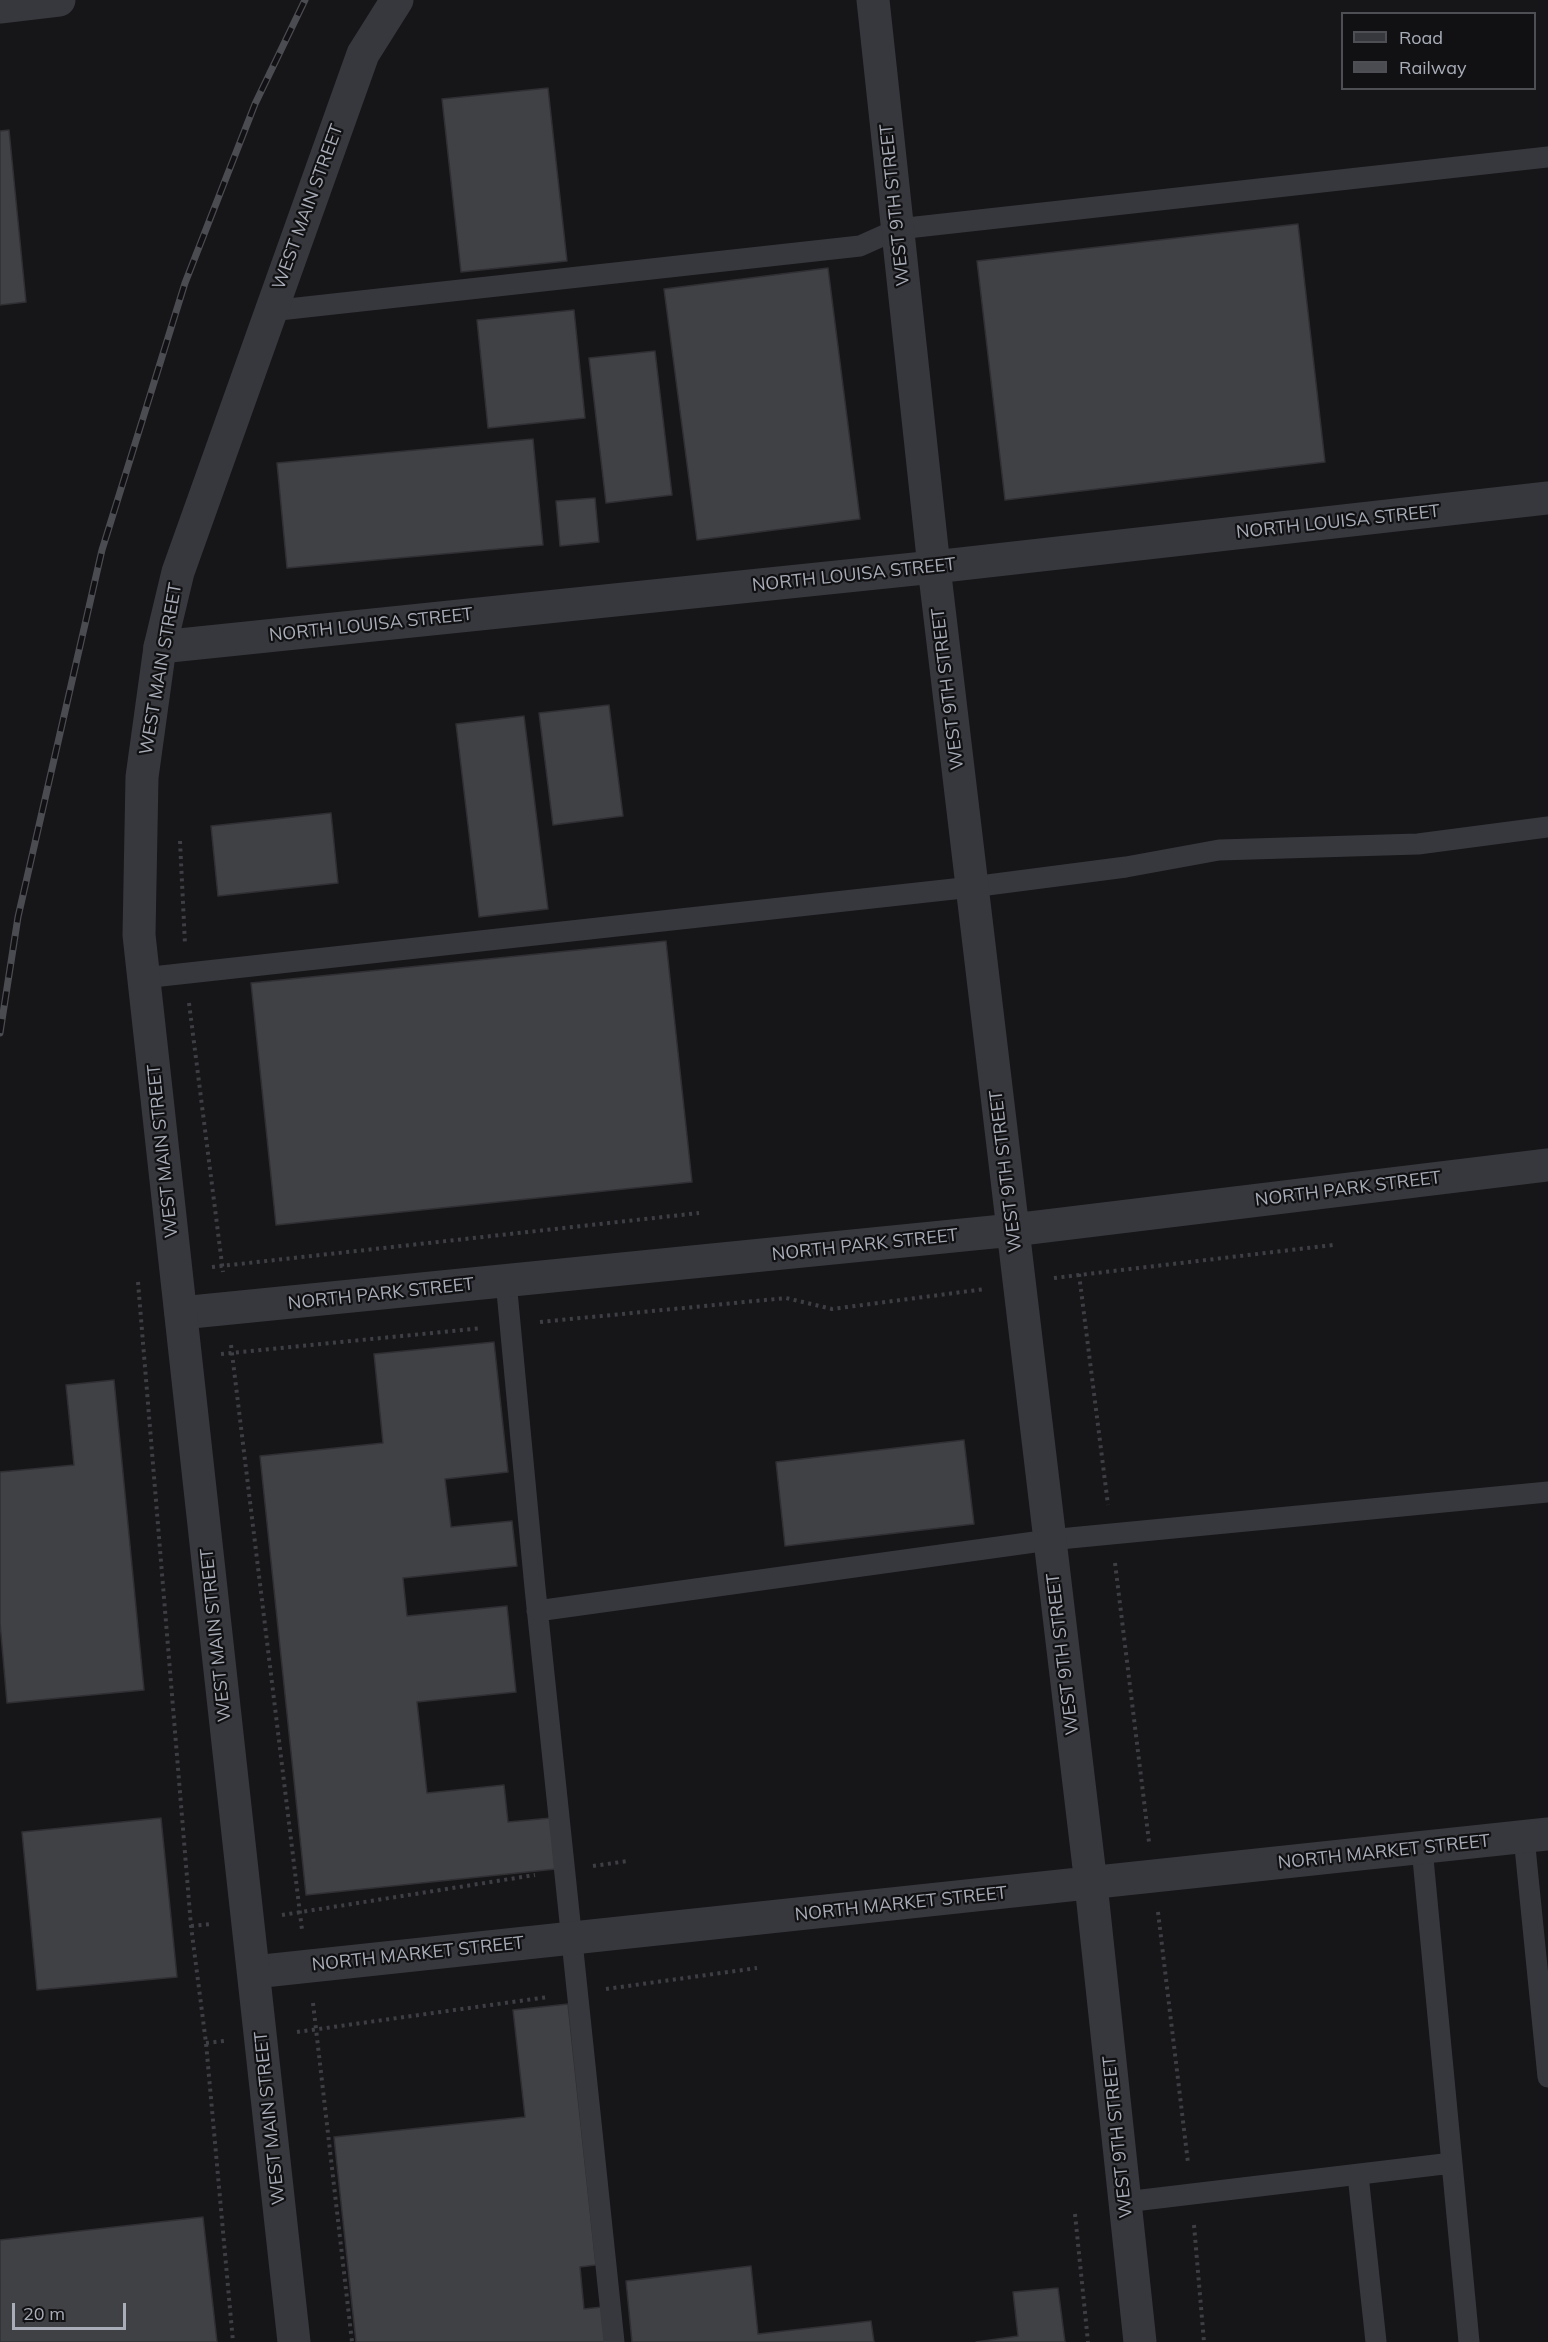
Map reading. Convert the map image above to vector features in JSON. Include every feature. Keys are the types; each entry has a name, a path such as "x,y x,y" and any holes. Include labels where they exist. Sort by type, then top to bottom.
{"street":[{"name":"WEST MAIN STREET","path":"294,2342 139,935 142,777 160,647 178,572 363,54 397,0"},
{"name":"WEST 9TH STREET","path":"873,0 934,567 1091,1884 1140,2342"},
{"path":"0,7 49,1"},
{"name":"NORTH LOUISA STREET","path":"160,647 934,567 1548,498"},
{"name":"NORTH PARK STREET","path":"181,1313 1013,1230 1548,1165"},
{"name":"NORTH MARKET STREET","path":"254,1972 1536,1836"}],"lane":[{"path":"270,311 860,246 898,229 1548,158"},
{"path":"144,978 972,887 1126,867 1219,850 1418,844 1548,827"},
{"path":"506,1281 537,1611 614,2342"},
{"path":"537,1611 1050,1540 1548,1492"},
{"path":"1536,1836 1548,2077"},
{"path":"1422,1848 1469,2342"},
{"path":"1125,2202 1452,2163"},
{"path":"1358,2175 1376,2342"}],"path":[{"path":"180,836 186,973 299,1913 316,2030 352,2342"},
{"path":"176,1272 699,1213"},
{"path":"145,1365 232,1352 786,1298 832,1309 1019,1285 1079,1274 1334,1245"},
{"path":"1079,1274 1192,2194 1204,2342"},
{"path":"191,1926 299,1913 628,1861"},
{"path":"206,2043 316,2030 757,1968"},
{"path":"1075,2214 1088,2342"}],"building":[{"path":"548,88 567,261 461,272 442,99"},
{"path":"9,130 26,302 0,305 0,131"},
{"path":"1298,224 1325,462 1005,500 977,261"},
{"path":"828,268 860,519 697,540 664,289"},
{"path":"574,310 585,418 488,428 477,320"},
{"path":"655,351 672,495 606,503 589,358"},
{"path":"533,439 543,545 287,568 277,463"},
{"path":"595,498 599,542 560,546 556,501"},
{"path":"609,705 623,816 553,825 539,713"},
{"path":"524,716 548,909 479,917 456,724"},
{"path":"331,813 338,883 218,896 211,826"},
{"path":"666,941 692,1182 276,1225 251,983"},
{"path":"494,1342 508,1472 445,1479 451,1527 512,1521 517,1566 403,1578 407,1616 507,1606 516,1692 417,1702 427,1793 504,1785 508,1822 551,1818 556,1869 306,1895 260,1456 383,1443 374,1354"},
{"path":"114,1380 144,1690 7,1703 0,1623 0,1472 74,1465 66,1385"},
{"path":"964,1440 974,1524 785,1546 776,1462"},
{"path":"161,1818 177,1977 37,1990 22,1832"},
{"path":"568,2004 596,2265 580,2267 584,2309 602,2307 606,2342 356,2342 334,2137 525,2117 513,2010"},
{"path":"203,2217 217,2342 0,2342 0,2240"},
{"path":"751,2266 758,2334 871,2321 874,2342 632,2342 626,2281"},
{"path":"1058,2288 1065,2342 976,2342 1018,2336 1013,2292"}],"railway":[{"path":"0,1033 18,917 102,550 185,283 255,104 305,0"}]}
